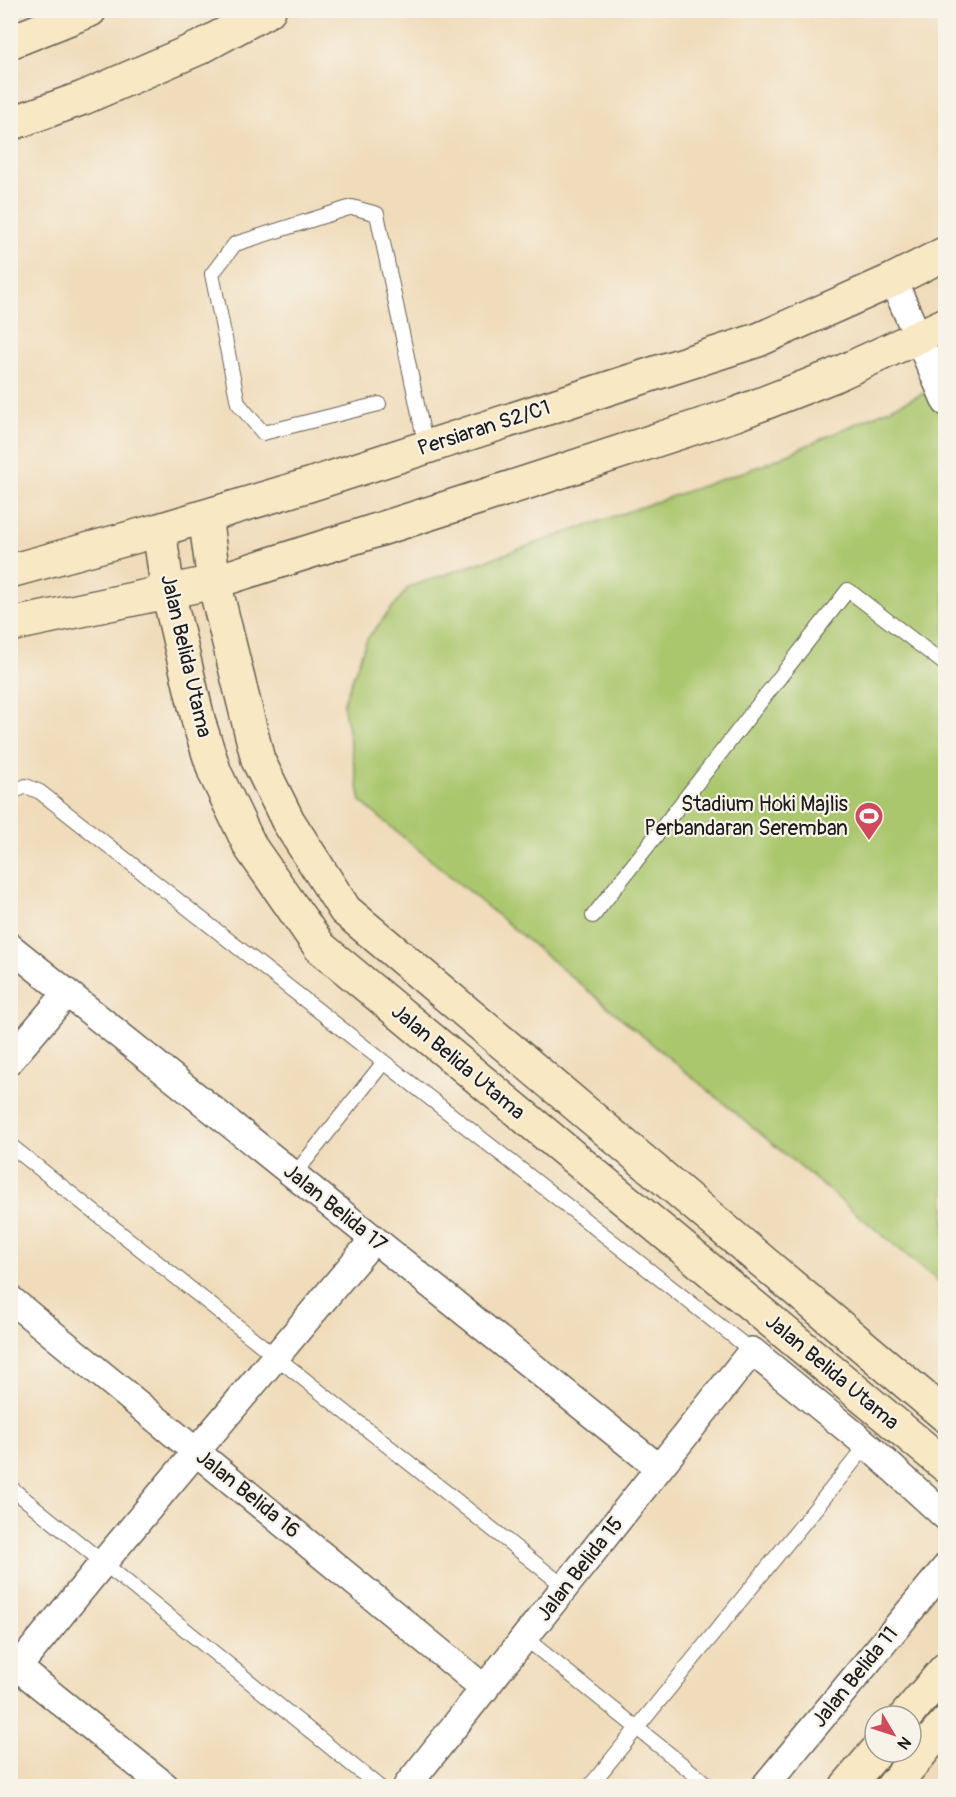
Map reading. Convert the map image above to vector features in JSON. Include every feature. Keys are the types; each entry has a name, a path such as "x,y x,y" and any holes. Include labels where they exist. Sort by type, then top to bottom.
{"main road":[{"path":"10,42 90,10"},
{"path":"10,124 83,98 201,47 269,10"},
{"name":"Persiaran S2/C1","path":"10,571 309,485 758,340 944,258"},
{"path":"10,625 214,582 736,414 833,376 931,330"},
{"name":"Jalan Belida Utama","path":"205,516 214,582 258,760 288,820 345,910 945,1416"},
{"name":"Jalan Belida Utama","path":"159,530 168,592 199,723 215,773 251,848 320,947 945,1466"},
{"path":"916,1704 945,1669"},
{"path":"893,1786 945,1723"},
{"path":"847,1786 866,1764"}],"street":[{"path":"893,280 931,330 945,402"},
{"name":"Jalan Belida 17","path":"10,948 659,1468"},
{"path":"10,1060 67,993"},
{"path":"165,1786 14,1664 103,1563 374,1239"},
{"name":"Jalan Belida 16","path":"10,1299 485,1689"},
{"path":"753,1351 867,1444 945,1517"},
{"name":"Jalan Belida 15","path":"407,1786 753,1351"},
{"name":"Jalan Belida 11","path":"765,1786 945,1567"}],"lane":[{"path":"379,404 263,433 238,403 212,274 235,244 352,207 377,214 426,447"},
{"path":"593,916 848,590 945,665"},
{"path":"10,794 26,786 40,792 753,1351"},
{"path":"294,1175 384,1062"},
{"path":"10,1145 565,1587"},
{"path":"590,1786 867,1444"},
{"path":"10,1487 378,1786"},
{"path":"525,1638 710,1786"}],"green space":[{"path":"945,384 945,1287 361,802 343,704 367,639 409,587 763,465"}],"place":[{"name":"Stadium Hoki Majlis Perbandaran Seremban","path":"869,842"}]}
